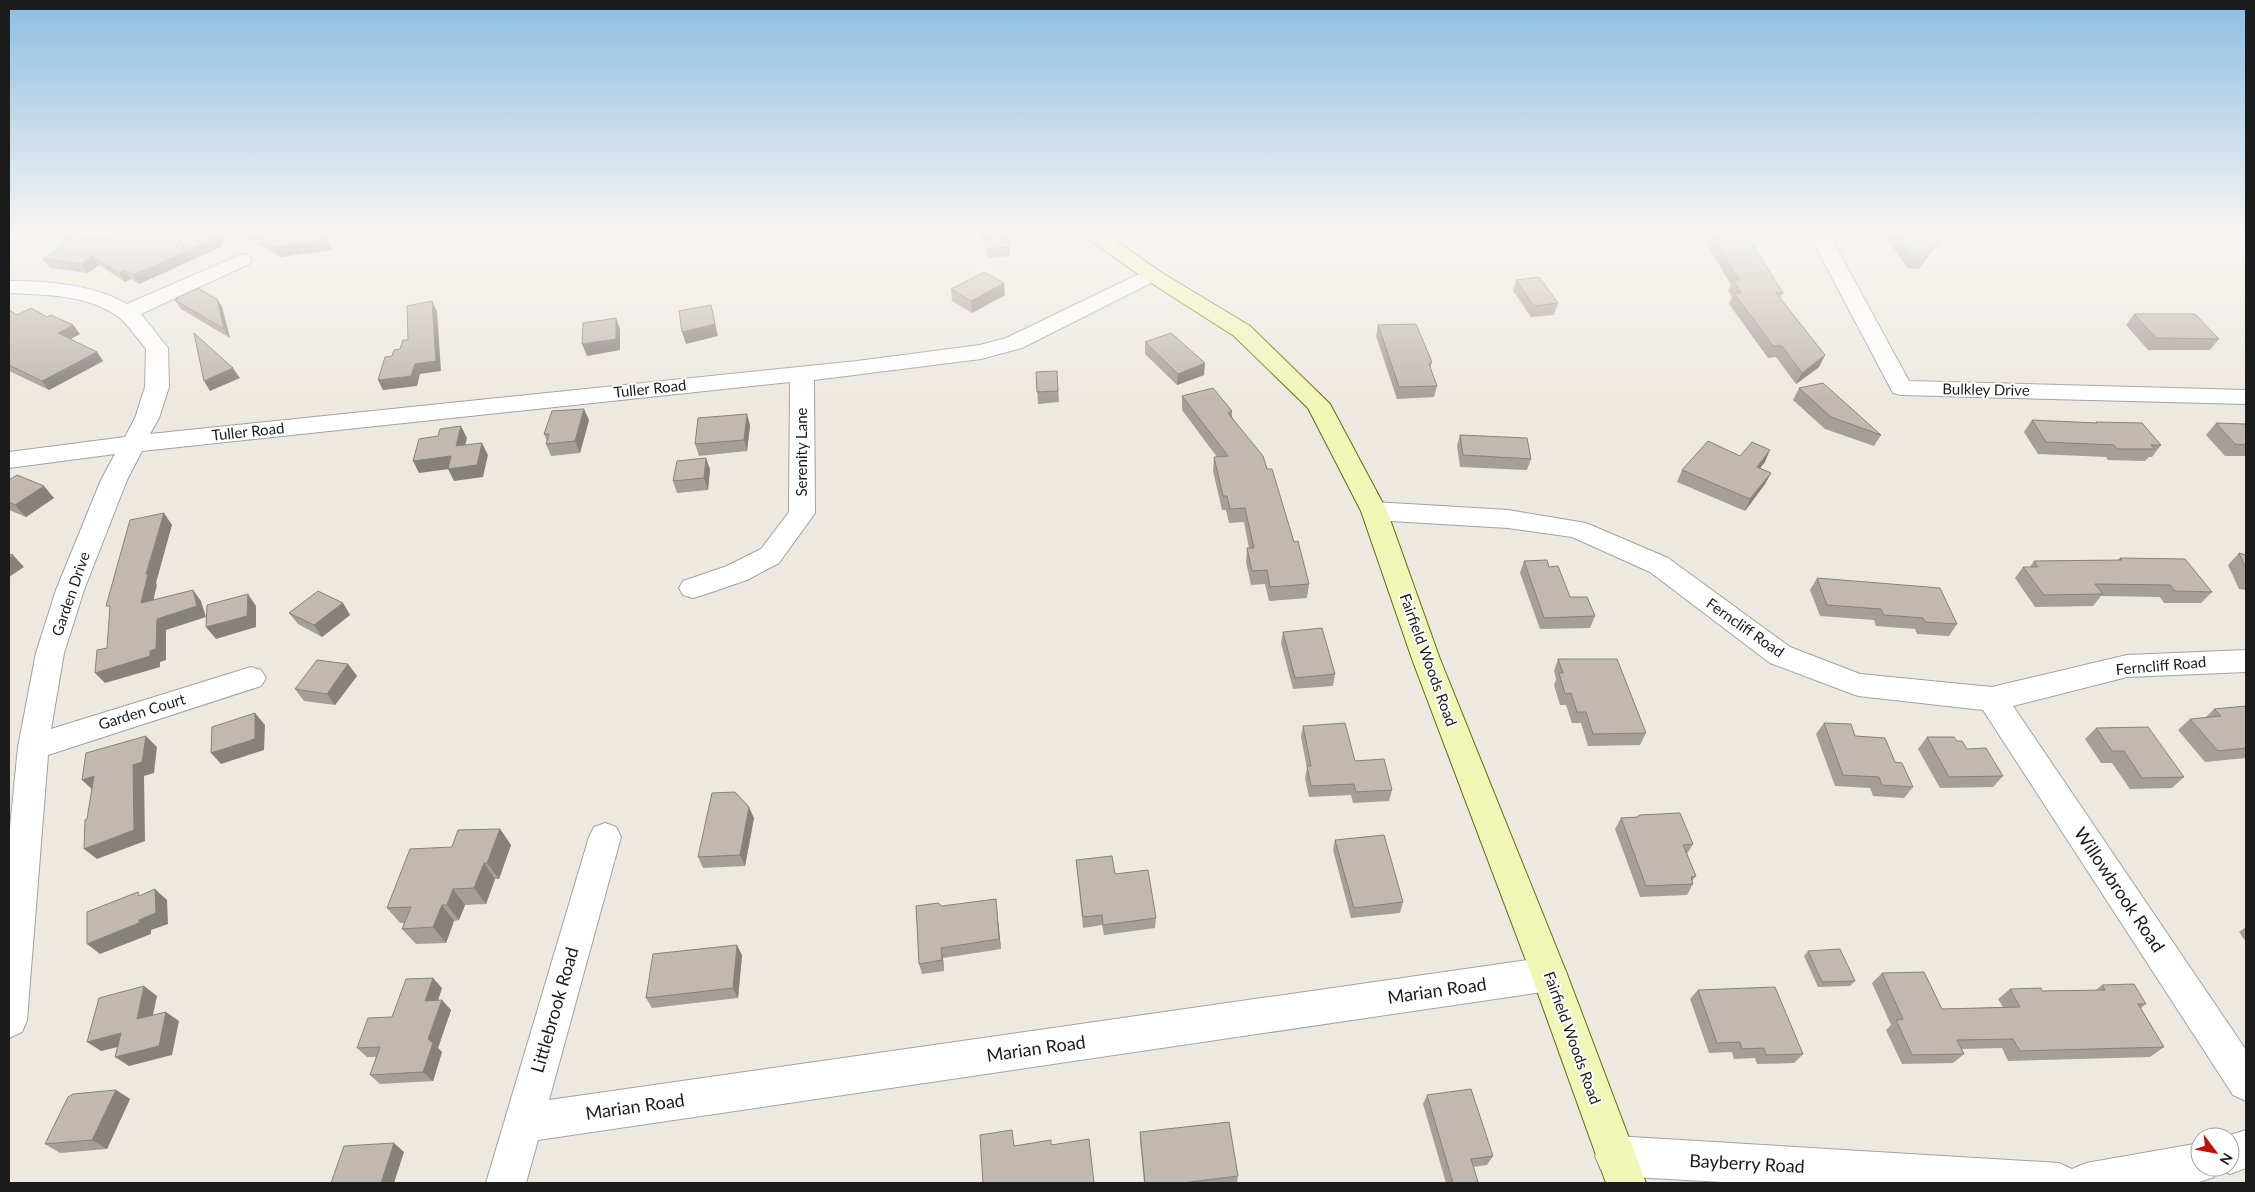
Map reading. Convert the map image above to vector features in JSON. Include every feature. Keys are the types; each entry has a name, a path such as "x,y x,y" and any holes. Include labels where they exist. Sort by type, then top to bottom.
{"main road":[{"name":"Fairfield Woods Road","path":"1175,290 1242,332 1318,404 1374,511 1426,659 1549,974 1621,1170"}],"street":[{"name":"Garden Drive","path":"9,1020 33,746 50,653 70,590 114,480 147,418 157,388 157,348 126,313 97,298 54,290"},
{"path":"126,313 177,290"},
{"name":"Tuller Road","path":"9,460 133,444 982,352 1014,343 1122,290"},
{"name":"Bulkley Drive","path":"1849,290 1901,388 2246,396"},
{"name":"Serenity Lane","path":"694,588 737,573 770,556 802,513 802,373"},
{"name":"Ferncliff Road","path":"1374,511 1508,519 1577,529 1659,565 1780,655 1858,685 1992,699 2127,666 2246,661"},
{"name":"Garden Court","path":"33,746 252,678"},
{"name":"Willowbrook Road","path":"1992,699 2246,1082"},
{"name":"Littlebrook Road","path":"506,1183 605,837"},
{"name":"Marian Road","path":"522,1123 1549,974"},
{"path":"2086,1183 2190,1165"},
{"name":"Bayberry Road","path":"1621,1170 2059,1183"}],"building":[{"path":"194,290 201,290 217,299 224,329 175,300 178,299 176,298"},
{"path":"952,290 992,290 971,301"},
{"path":"1523,290 1548,290 1558,303 1534,306"},
{"path":"1739,290 1781,290 1783,293 1776,293 1825,355 1802,373 1782,346 1773,346 1734,293 1741,293"},
{"path":"432,301 436,361 415,364 411,376 378,380 385,357 392,356 394,350 400,349 403,340 408,340 407,306"},
{"path":"711,305 715,324 682,332 679,311"},
{"path":"31,308 47,317 51,315 73,325 58,333 97,352 42,381 9,365 9,310 17,315"},
{"path":"2134,314 2195,314 2219,339 2156,338"},
{"path":"616,318 616,339 582,344 583,323"},
{"path":"1416,324 1432,362 1429,364 1437,386 1399,387 1378,325"},
{"path":"194,333 233,368 204,381"},
{"path":"1171,333 1205,363 1178,374 1145,342"},
{"path":"1057,371 1058,391 1037,392 1036,372"},
{"path":"1823,383 1881,435 1831,417 1799,388"},
{"path":"1213,388 1232,411 1228,413 1263,456 1267,469 1272,469 1294,542 1298,541 1309,584 1270,587 1267,570 1252,571 1247,548 1254,548 1245,508 1230,509 1227,496 1223,496 1214,457 1228,456 1182,396"},
{"path":"584,409 575,441 546,444 549,434 544,434 552,411"},
{"path":"747,414 744,440 695,444 698,418"},
{"path":"2032,420 2142,423 2161,445 2151,445 2155,449 2117,449 2114,445 2046,442"},
{"path":"2216,423 2246,424 2246,445 2235,444"},
{"path":"461,426 456,446 482,443 477,465 448,469 451,456 413,461 419,439 438,436 440,429"},
{"path":"1460,435 1527,438 1531,459 1463,455"},
{"path":"1708,441 1740,456 1752,442 1770,450 1757,467 1771,473 1750,499 1682,470"},
{"path":"706,458 704,478 673,481 677,461"},
{"path":"17,475 44,486 15,505 9,502 9,480"},
{"path":"164,513 146,574 148,574 141,603 193,590 197,606 157,619 156,649 150,651 150,656 95,673 97,650 107,648 110,606 106,606 130,520"},
{"path":"2239,553 2246,555 2246,569"},
{"path":"2120,558 2185,559 2212,592 2175,591 2170,585 2095,584 2103,594 2044,595 2023,567 2038,567 2034,561 2122,560"},
{"path":"1547,560 1549,567 1558,566 1570,597 1587,597 1595,616 1544,618 1524,561"},
{"path":"1817,578 1940,588 1957,624 1925,622 1923,618 1884,615 1881,609 1827,605"},
{"path":"318,591 343,603 314,625 289,613"},
{"path":"248,594 247,616 206,627 207,605"},
{"path":"1322,628 1335,674 1295,678 1283,632"},
{"path":"1558,659 1617,659 1646,733 1593,734 1586,712 1577,712 1571,693 1565,694 1559,673 1563,673"},
{"path":"317,660 348,664 327,694 295,689"},
{"path":"2246,706 2246,748 2218,751 2190,719 2221,716 2214,709"},
{"path":"255,713 255,739 211,753 212,727"},
{"path":"1345,723 1355,761 1384,759 1392,790 1356,792 1354,784 1311,786 1307,766 1311,766 1303,726"},
{"path":"1824,723 1851,724 1855,736 1885,738 1895,762 1902,763 1913,787 1882,785 1879,777 1843,775"},
{"path":"2148,727 2184,777 2142,778 2124,751 2112,751 2096,728"},
{"path":"146,736 142,762 133,765 134,830 84,849 85,820 87,819 94,776 82,780 86,753"},
{"path":"1927,737 1954,737 1957,741 1962,741 1967,749 1986,748 2003,776 1949,777"},
{"path":"735,792 749,807 740,855 698,857 712,793"},
{"path":"1680,813 1693,844 1683,845 1696,876 1691,877 1693,884 1646,886 1621,818"},
{"path":"500,829 487,863 484,863 474,888 453,889 447,905 442,905 433,927 402,929 411,907 387,908 410,849 452,847 458,830"},
{"path":"1384,835 1403,902 1354,908 1335,840"},
{"path":"1112,856 1115,874 1148,870 1156,918 1103,925 1102,915 1083,917 1076,860"},
{"path":"155,889 156,913 139,920 139,923 87,944 87,912 138,892 139,896"},
{"path":"996,899 999,939 941,948 942,960 919,964 916,906 938,903 942,906"},
{"path":"737,945 733,988 646,998 653,954"},
{"path":"1840,949 1855,981 1822,982 1808,951"},
{"path":"1924,972 1942,1009 2020,1007 2010,989 2041,988 2042,991 2105,990 2102,985 2134,984 2146,1004 2138,1004 2164,1047 2020,1051 2013,1039 1957,1040 1964,1054 1912,1055 1896,1020 1903,1019 1882,973"},
{"path":"433,978 425,1001 442,1000 428,1039 433,1043 423,1072 370,1075 380,1047 357,1048 368,1018 392,1017 406,979"},
{"path":"144,986 137,1019 166,1012 159,1046 115,1057 121,1033 87,1042 99,998"},
{"path":"1775,987 1803,1054 1766,1055 1764,1048 1742,1049 1740,1042 1717,1043 1698,990"},
{"path":"1471,1089 1493,1156 1471,1159 1478,1182 1453,1183 1427,1095"},
{"path":"116,1090 92,1140 45,1144 68,1097 73,1094"},
{"path":"1229,1122 1238,1176 1183,1183 1145,1183 1140,1132"},
{"path":"1012,1130 1014,1146 1051,1140 1051,1145 1089,1139 1094,1183 983,1183 980,1135"},
{"path":"394,1143 381,1183 331,1183 344,1146"}]}
